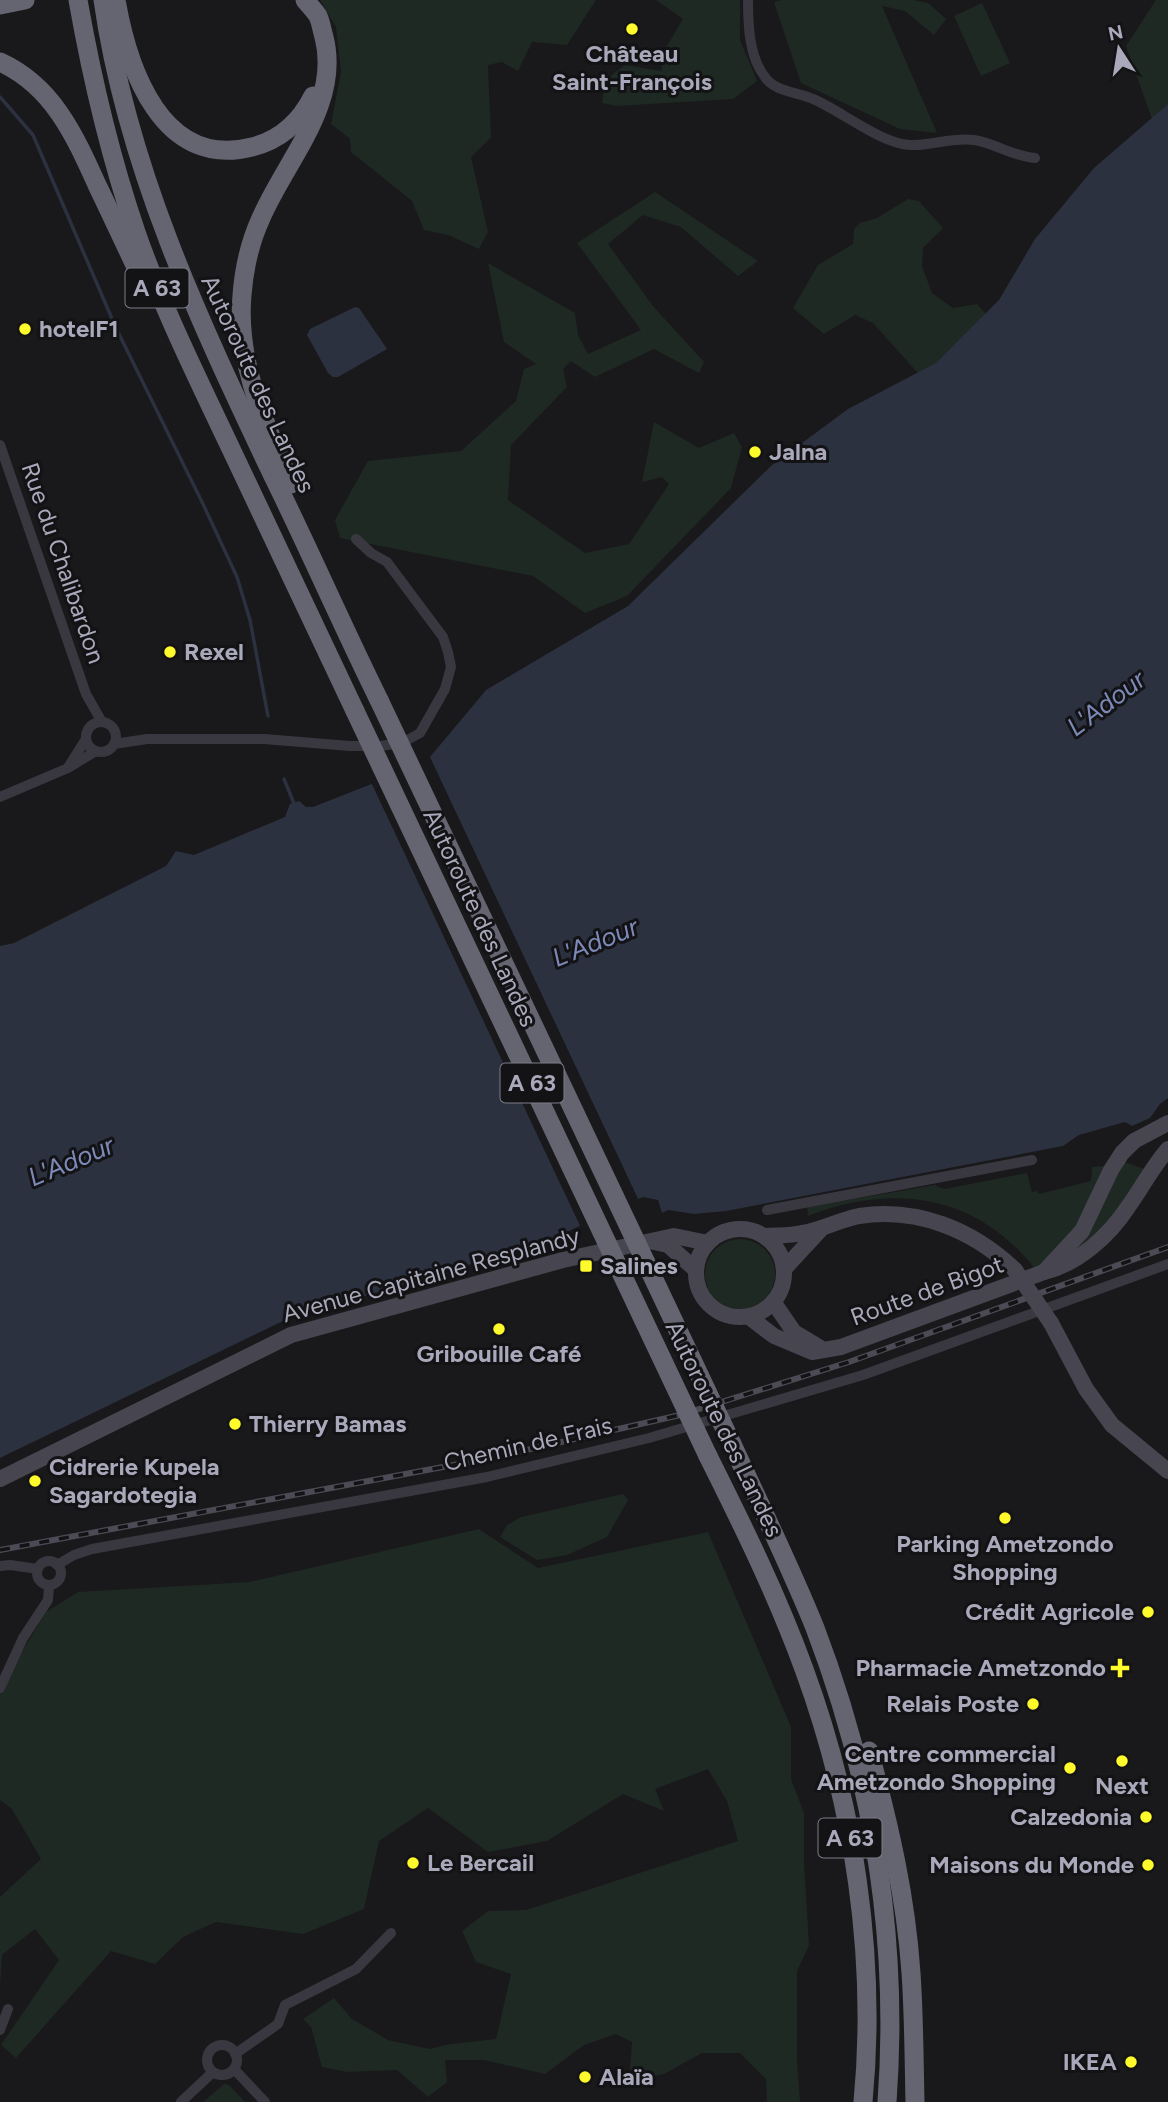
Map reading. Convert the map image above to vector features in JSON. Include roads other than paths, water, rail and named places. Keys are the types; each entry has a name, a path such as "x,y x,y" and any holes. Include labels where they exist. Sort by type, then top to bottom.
{"highway":[{"path":"0,5 25,0"},
{"path":"305,0 319,17 328,52 327,83 319,107 254,234 244,275 241,318 245,361 258,407 352,614 356,654"},
{"path":"110,5 134,67 154,108 178,133 212,148 246,148 286,131 308,106 328,52"},
{"name":"Autoroute des Landes","path":"110,5 129,122 145,178 180,273 356,654 792,1573 835,1685 856,1750 884,1900 891,2009 887,2102"},
{"name":"Autoroute des Landes","path":"80,7 108,143 136,233 186,352 756,1553 788,1626 818,1712 839,1788 858,1889 864,1956 866,2046 863,2102"},
{"path":"0,62 16,70 43,92 66,121 164,329 220,431 277,546"},
{"path":"835,1685 862,1727 888,1820 905,1914 911,1972 915,2102"}],"main road":[{"name":"Route de Bigot","path":"1044,1272 1082,1230 1122,1153 1134,1141 1168,1123"},
{"name":"Route de Bigot","path":"749,1317 790,1345 812,1352 853,1342 1044,1272 1063,1268 1109,1230 1168,1149"},
{"path":"764,1236 802,1233 859,1216 897,1215 955,1228 972,1237 1015,1270 1051,1323 1086,1389 1104,1415 1129,1441 1168,1471"},
{"path":"785,1268 821,1228"},
{"path":"729,1230 753,1231 764,1236 774,1244 785,1268 784,1281 774,1303 763,1312 736,1318 710,1307 697,1283 696,1270 702,1251 708,1243 729,1230"},
{"name":"Avenue Capitaine Resplandy","path":"0,1479 291,1335 563,1260 674,1236 708,1243"},
{"path":"654,1242 668,1245 696,1270"},
{"path":"774,1303 794,1332 824,1350"}],"street":[{"path":"748,0 748,35 764,76 775,86 814,99 874,132 907,145 959,139 974,140 1001,146 1024,158 1035,158"},
{"name":"Rue du Chalibardon","path":"0,445 97,724"},
{"path":"86,739 90,748 103,752 114,744 147,739 264,738 350,746 402,743 420,733 445,689 451,667 443,637 387,562 371,553 356,539"},
{"path":"68,768 86,739 88,730 97,724 147,739"},
{"path":"114,730 114,744"},
{"path":"0,797 68,768 96,751"},
{"path":"767,1210 1032,1160"},
{"name":"Chemin de Frais","path":"38,1569 49,1561 57,1565 92,1549 487,1477 667,1433 863,1375 1168,1264"},
{"path":"0,1688 23,1638 48,1600 49,1586 60,1578 57,1565"},
{"path":"0,1566 38,1569 40,1582 49,1586"},
{"path":"235,2054 278,2024 285,2005 356,1969 391,1933"},
{"path":"0,2030 8,2009"},
{"path":"201,2040 211,2051"},
{"path":"211,2051 224,2046 235,2054"},
{"path":"211,2051 207,2064 213,2073 224,2075 234,2068"},
{"path":"235,2054 234,2068 265,2102"},
{"path":"181,2102 213,2073"}],"water":[{"name":"L'Adour","path":"1168,104 1168,1098 1150,1118 1132,1126 1125,1122 1079,1135 1063,1146 726,1211 694,1214 668,1210 662,1213 658,1200 643,1197 545,1242 285,1320 0,1458 0,946 14,943 166,866 176,851 194,855 285,817 290,804 299,801 306,807 313,807 425,763 486,690 628,606 771,466 848,409 936,363 999,300 1035,239 1094,168"},
{"path":"355,307 359,308 387,349 338,377 333,377 328,373 307,335 310,329"}],"waterway":[{"path":"0,97 33,135 116,328 237,577 250,620 268,716"},
{"path":"284,779 295,806"}],"railway":[{"path":"0,1550 491,1458 680,1415 849,1362 1168,1247"}],"place":[{"name":"Château Saint-François","path":"632,29"},
{"name":"hotelF1","path":"25,329"},
{"name":"Jalna","path":"755,452"},
{"name":"Rexel","path":"170,652"},
{"name":"Salines","path":"586,1266"},
{"name":"Gribouille Café","path":"499,1329"},
{"name":"Thierry Bamas","path":"235,1424"},
{"name":"Cidrerie Kupela Sagardotegia","path":"35,1481"},
{"name":"Parking Ametzondo Shopping","path":"1005,1518"},
{"name":"Crédit Agricole","path":"1148,1612"},
{"name":"Pharmacie Ametzondo","path":"1120,1668"},
{"name":"Relais Poste","path":"1033,1704"},
{"name":"Next","path":"1122,1761"},
{"name":"Centre commercial Ametzondo Shopping","path":"1070,1768"},
{"name":"Calzedonia","path":"1146,1817"},
{"name":"Le Bercail","path":"413,1863"},
{"name":"Maisons du Monde","path":"1148,1865"},
{"name":"IKEA","path":"1131,2062"},
{"name":"Alaïa","path":"585,2077"}]}
